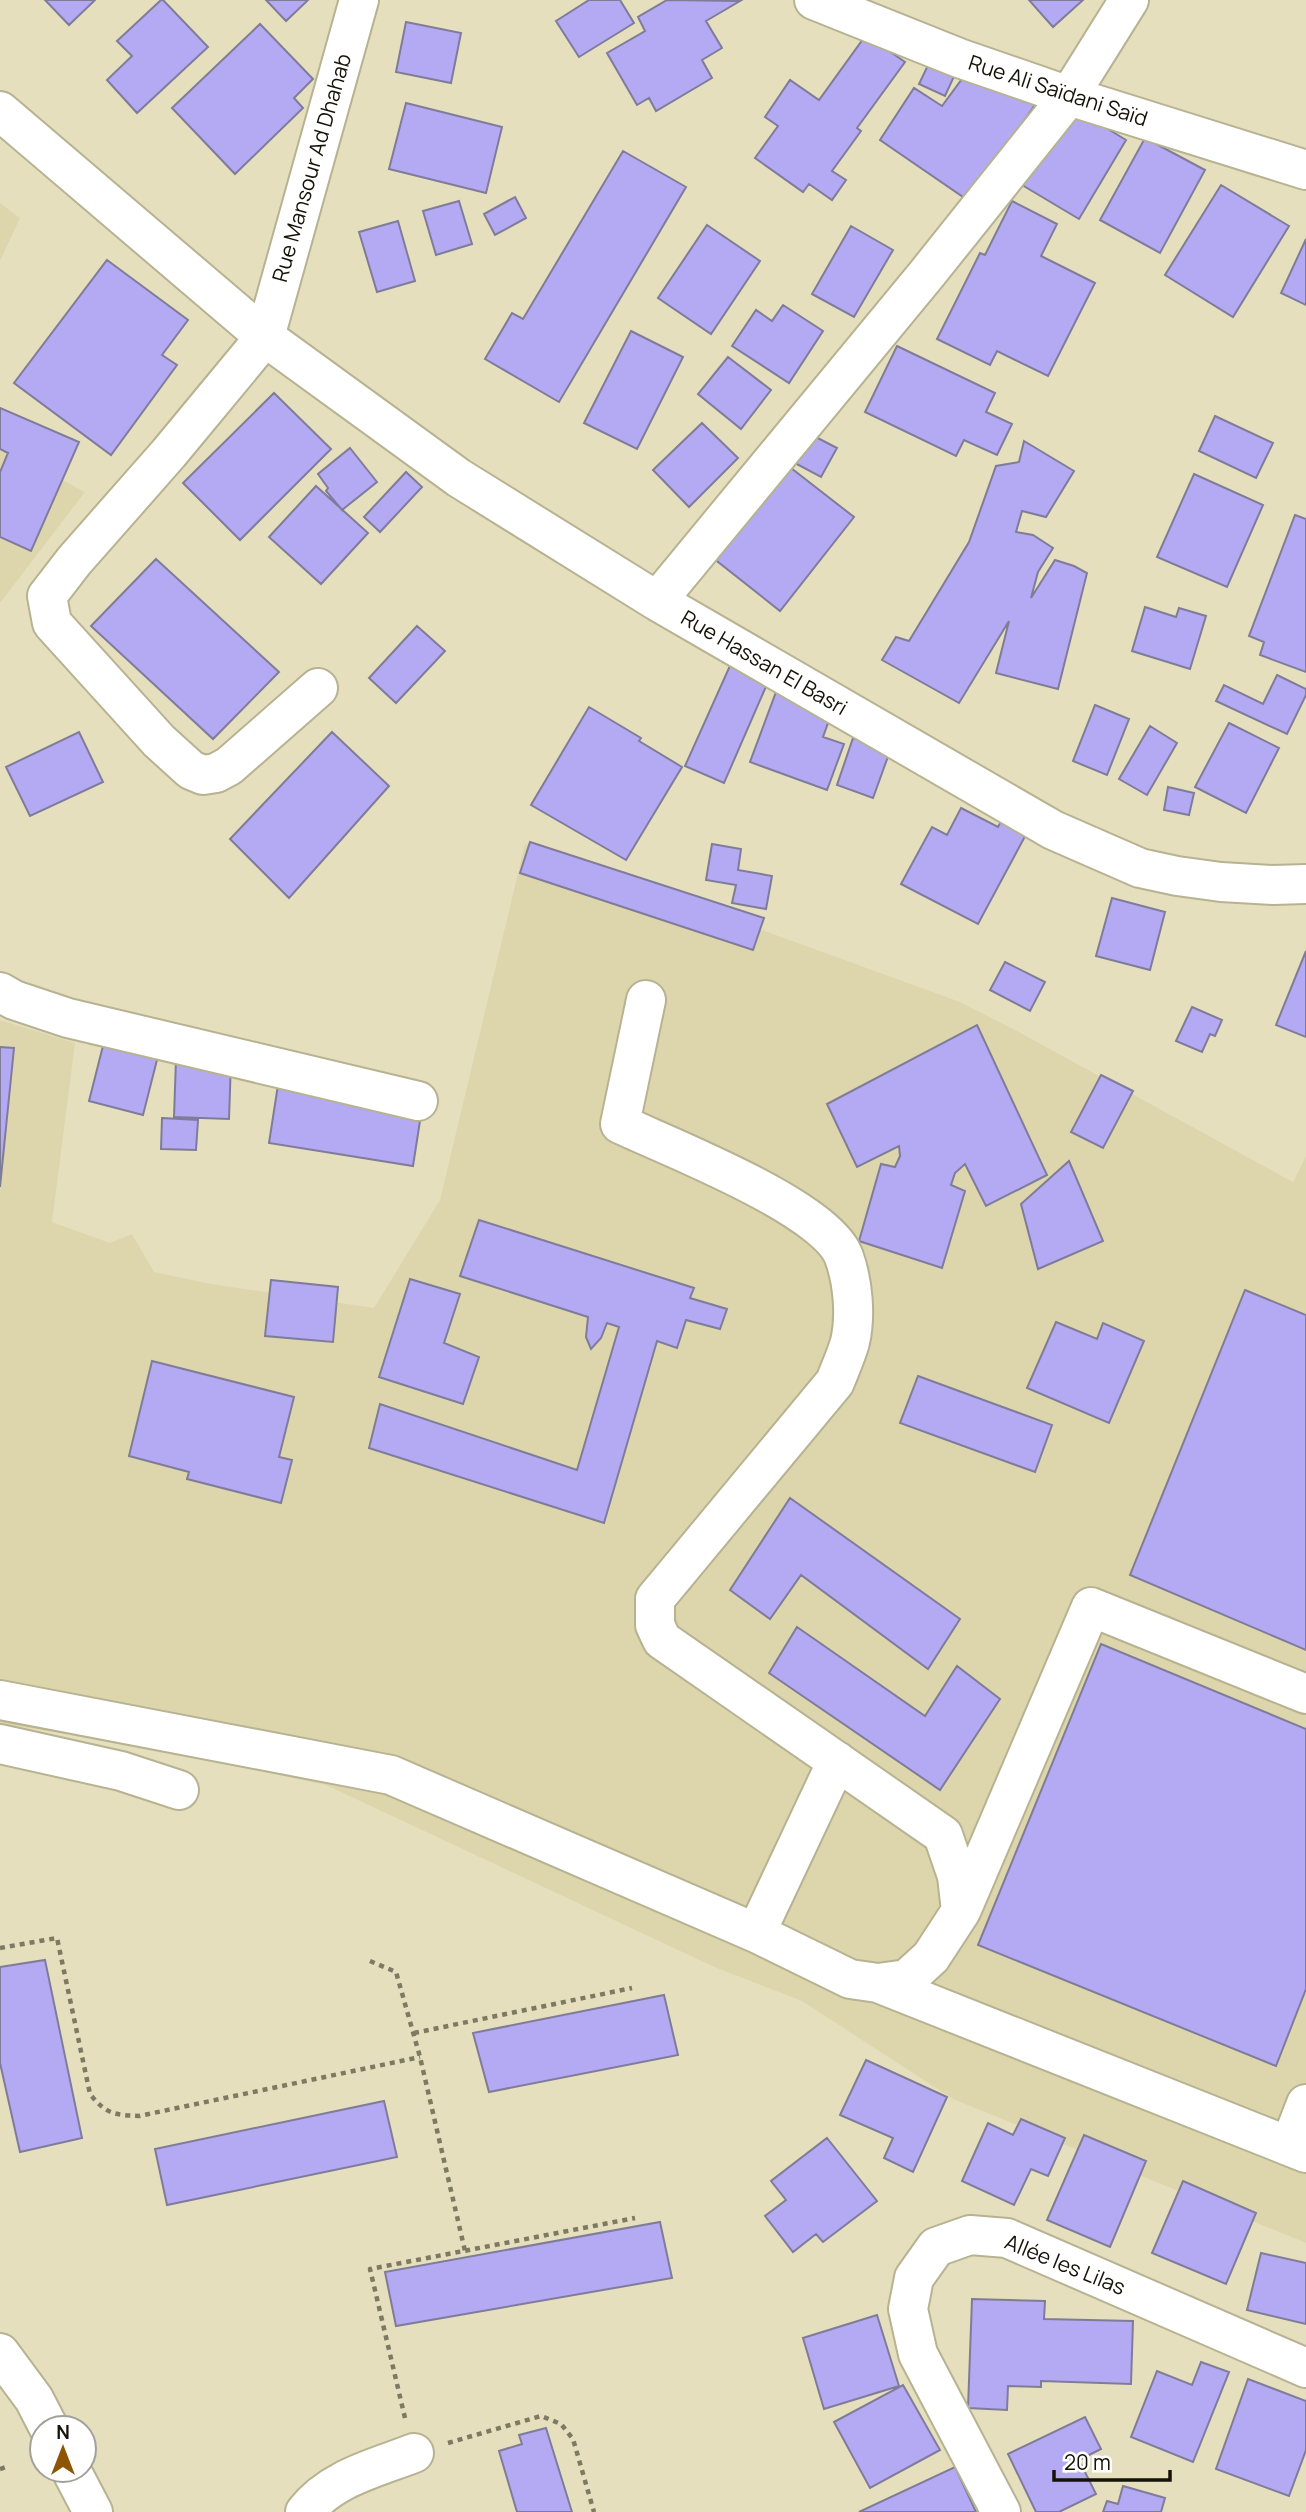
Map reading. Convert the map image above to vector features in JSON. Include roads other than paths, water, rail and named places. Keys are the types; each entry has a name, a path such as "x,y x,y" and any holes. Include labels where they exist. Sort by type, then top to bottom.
{"street":[{"name":"Rue Mansour Ad Dhahab","path":"265,337 359,0"},
{"name":"Rue Ali Saïdani Saïd","path":"814,0 959,58 1069,96 1306,170"},
{"path":"657,601 926,275 1069,96 1129,0"},
{"name":"Rue Hassan El Basri","path":"0,111 265,337 458,478 657,601 1041,823 1090,846 1140,867 1177,876 1234,883 1306,884"},
{"path":"265,337 170,453 74,561 47,596 48,610 52,623 159,741 191,770 202,775 216,773 229,766 318,688"},
{"path":"0,992 14,1000 68,1018 418,1101"},
{"path":"646,1000 620,1124 773,1195 817,1223 844,1254 853,1304 850,1341 835,1382 655,1598 655,1625 662,1640 943,1835 957,1875 961,1911"},
{"path":"878,1983 907,1979 931,1957 961,1911 1091,1607 1306,1694"},
{"path":"0,1700 391,1775 756,1933 850,1979 878,1983 1298,2149 1306,2104"},
{"path":"0,1744 121,1771 179,1790"},
{"path":"756,1933 837,1761"},
{"name":"Allée les Lilas","path":"1001,2512 918,2354 908,2309 914,2278 936,2247 970,2235 1007,2238 1306,2368"},
{"path":"0,2353 42,2414"},
{"path":"305,2512 314,2501 335,2485 414,2453"},
{"path":"78,2484 93,2512"}]}
